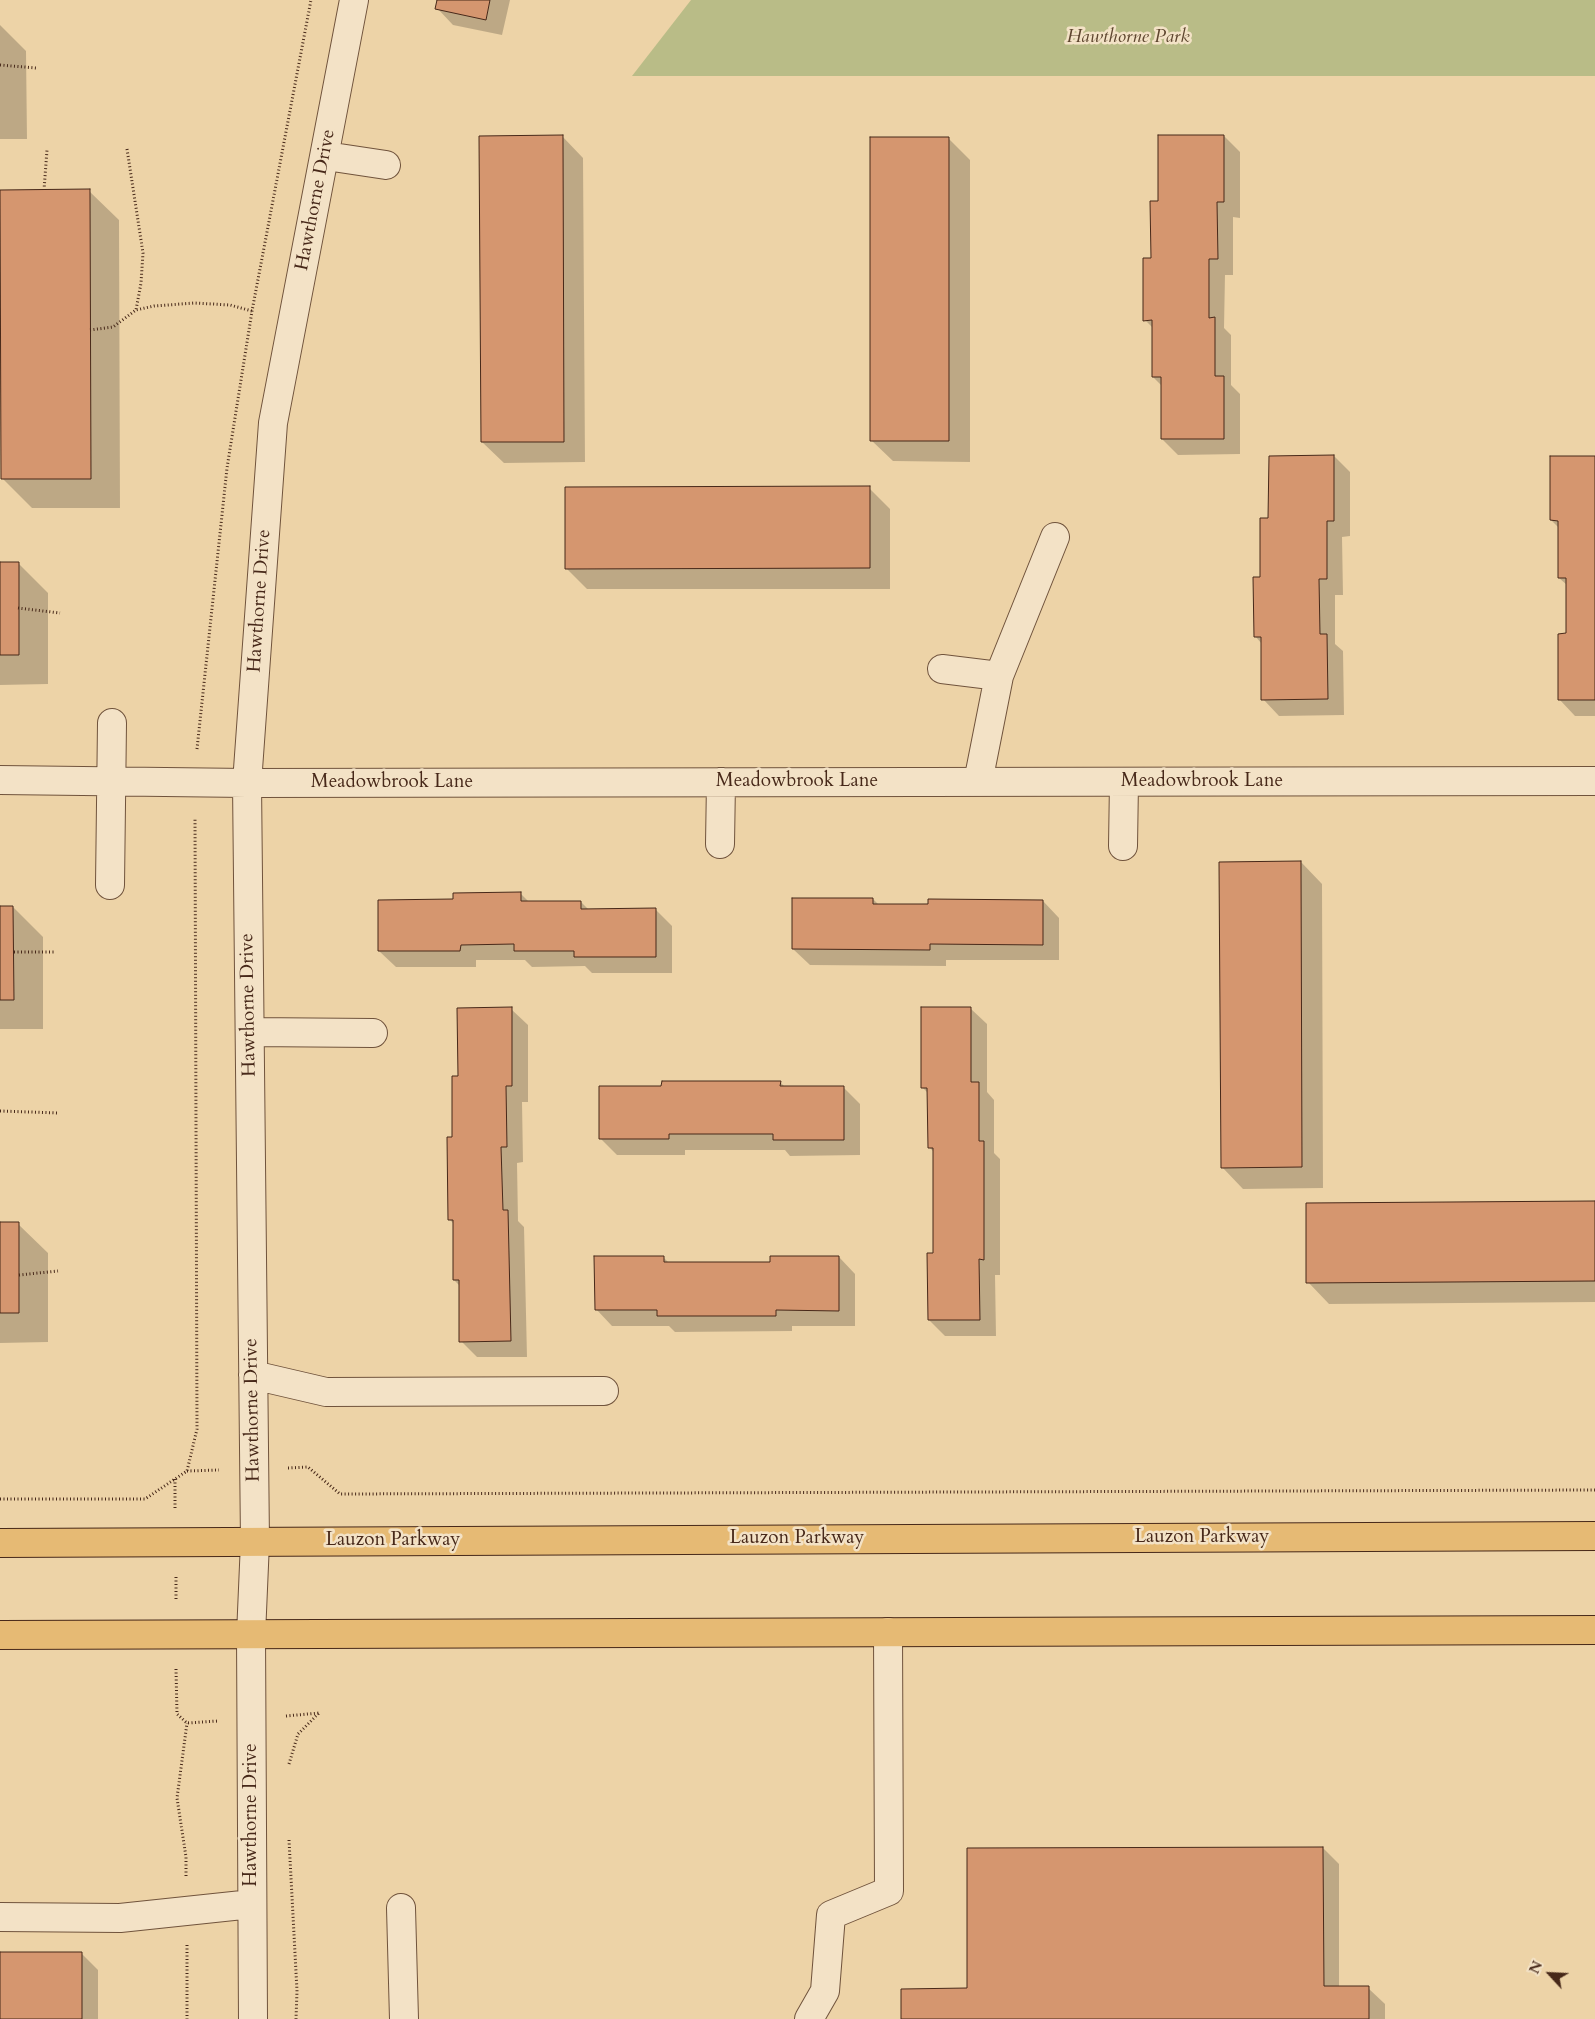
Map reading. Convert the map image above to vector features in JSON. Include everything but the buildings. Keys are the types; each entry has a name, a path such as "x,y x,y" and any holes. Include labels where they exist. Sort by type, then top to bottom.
{"main road":[{"name":"Lauzon Parkway","path":"0,1543 1595,1536"},
{"path":"0,1635 1595,1630"}],"street":[{"name":"Hawthorne Drive","path":"252,2019 251,1635 255,1542 247,783 273,423 326,156 354,0"},
{"path":"326,156 386,165"},
{"path":"978,782 999,676 1055,537"},
{"path":"942,669 999,676"},
{"path":"110,885 112,723"},
{"name":"Meadowbrook Lane","path":"0,780 247,783 1595,781"},
{"path":"720,844 722,782"},
{"path":"1123,846 1124,782"},
{"path":"250,1032 373,1033"},
{"path":"253,1375 326,1392 604,1391"},
{"path":"809,2019 825,1991 831,1915 889,1891 888,1632"},
{"path":"0,1917 120,1918 252,1904"},
{"path":"401,1908 404,2019"}],"path":[{"path":"0,65 36,68"},
{"path":"127,149 143,253 141,283 136,310"},
{"path":"44,190 47,150"},
{"path":"90,330 113,327 136,310 194,303 230,305 252,311"},
{"path":"18,608 60,613"},
{"path":"0,1499 145,1499 187,1471 197,1429 194,823"},
{"path":"14,952 55,952"},
{"path":"0,1111 58,1113"},
{"path":"19,1275 58,1271"},
{"path":"308,1467 340,1494 1595,1490"},
{"path":"175,1479 177,1714 187,1723 177,1798 186,1857 188,2019"},
{"path":"289,1768 289,1760 298,1734 319,1713"},
{"path":"289,1839 296,2019"}],"green space":[{"name":"Hawthorne Park","path":"691,0 1595,0 1595,76 632,76"}]}
